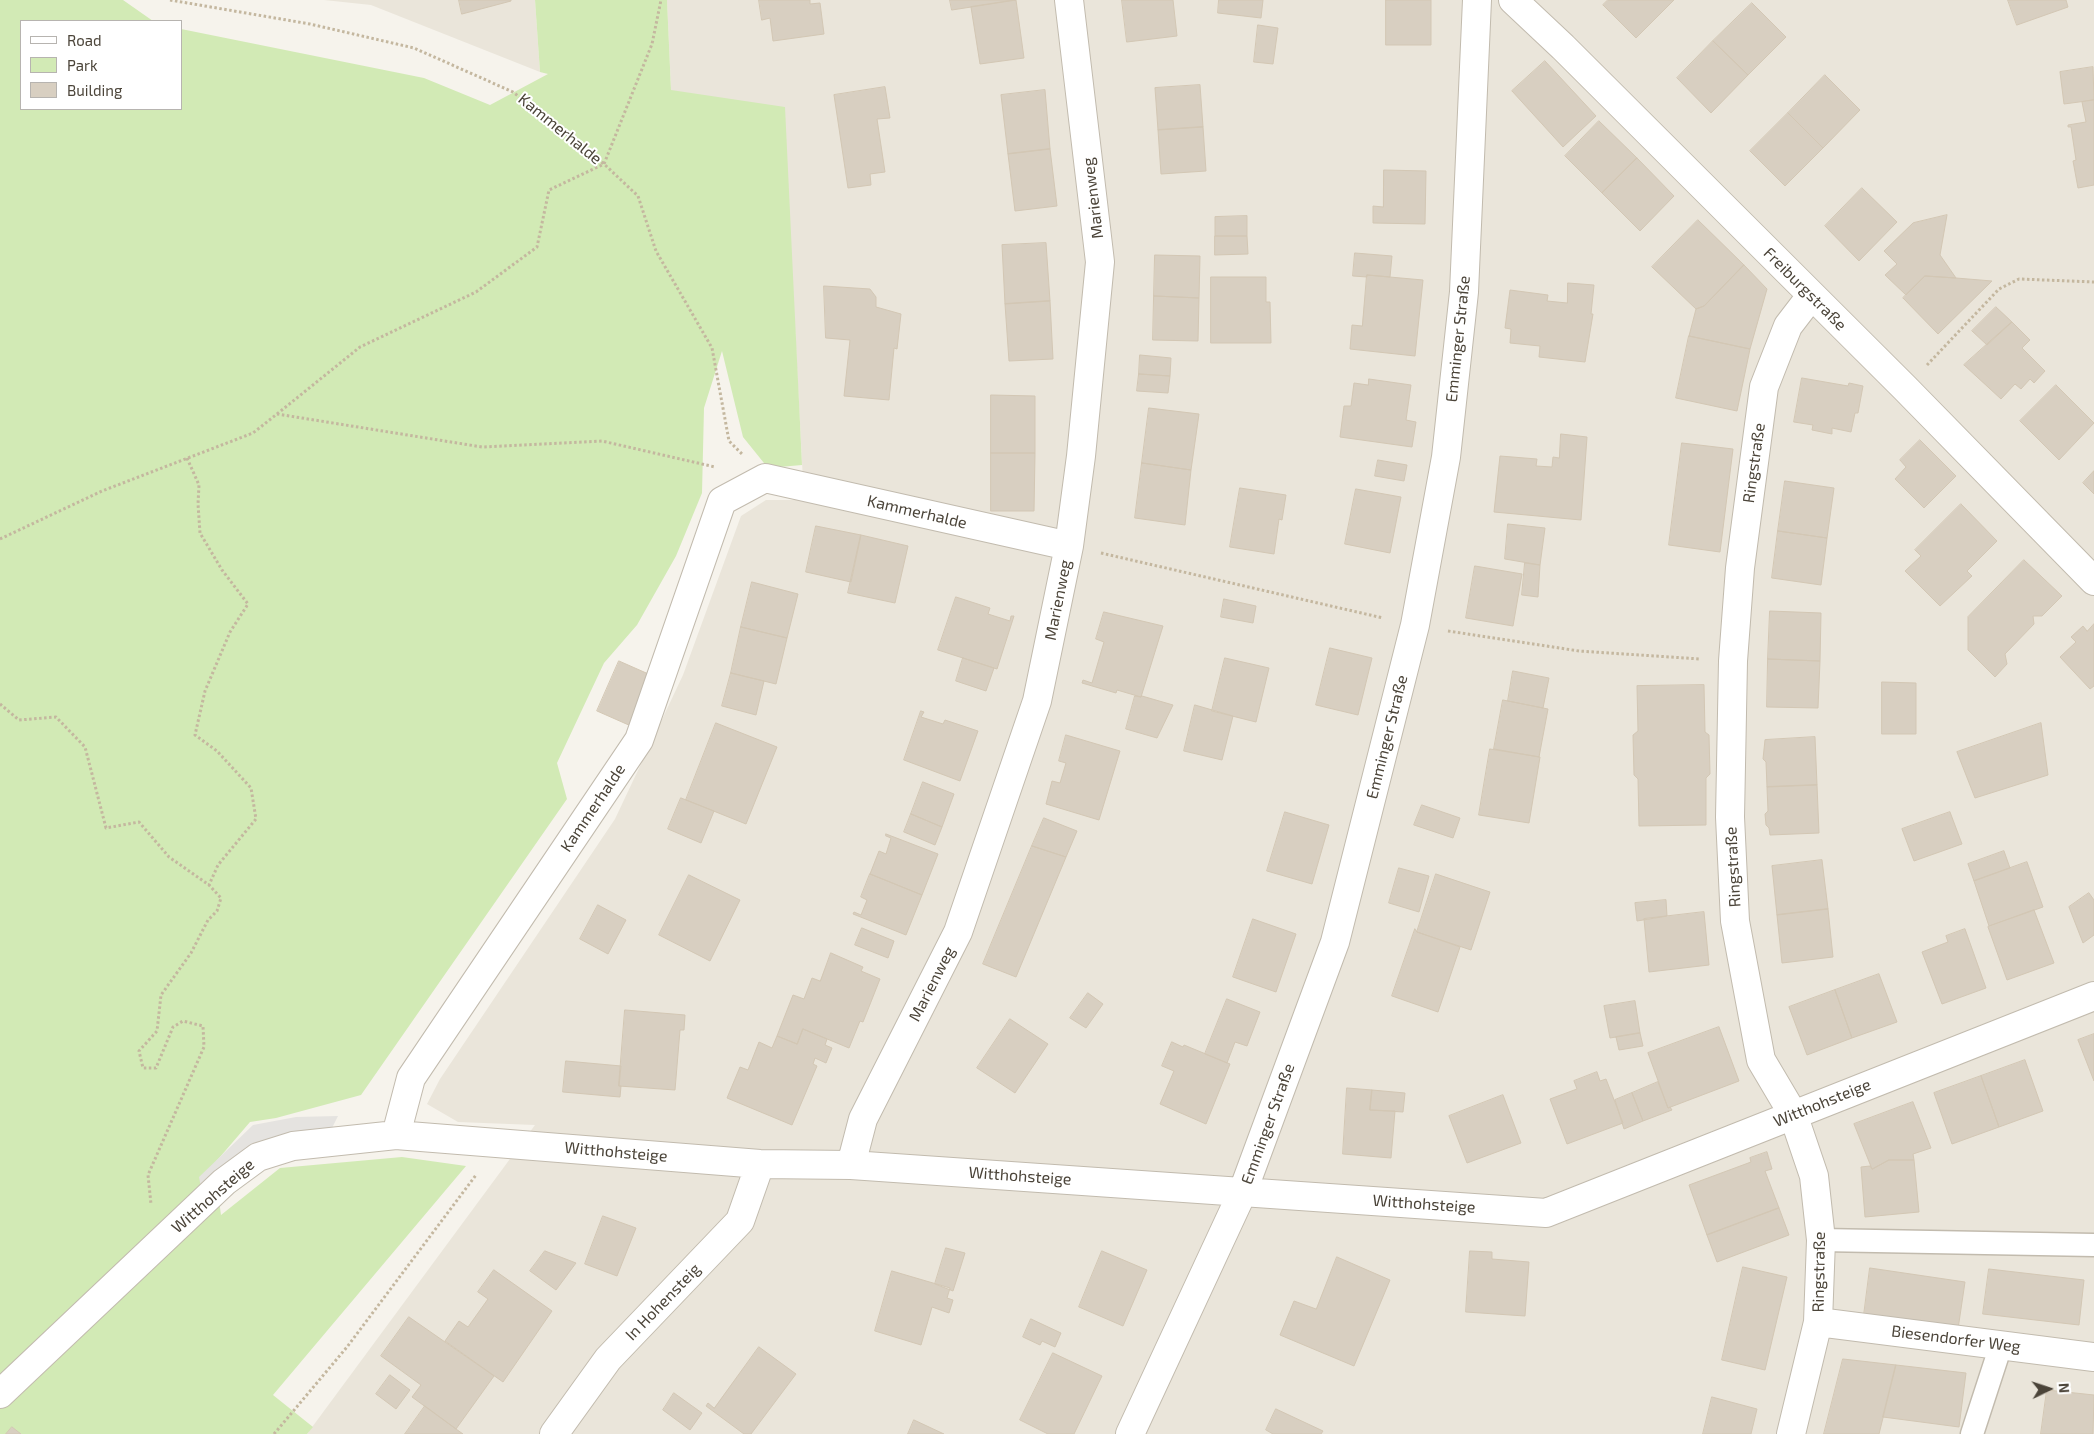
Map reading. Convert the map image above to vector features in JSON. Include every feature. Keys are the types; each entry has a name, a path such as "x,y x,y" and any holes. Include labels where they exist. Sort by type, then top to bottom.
{"street":[{"name":"Marienweg","path":"851,1165 862,1119 958,932 1038,701 1069,546 1081,456 1100,262 1069,0"},
{"name":"Emminger Straße","path":"1130,1434 1243,1191 1335,942 1415,625 1446,457 1464,292 1477,0"},
{"name":"Freiburgstraße","path":"1513,0 1563,47 1905,388 2094,581"},
{"name":"Ringstraße","path":"1791,1434 1818,1322 1821,1240 1814,1176 1794,1114 1761,1060 1735,921 1730,817 1733,661 1740,568 1764,387 1788,326 1811,296"},
{"name":"Kammerhalde","path":"396,1135 411,1078 639,740 722,501 765,478 1069,546"},
{"name":"Witthohsteige","path":"0,1394 224,1182 258,1157 293,1146 396,1135 760,1164 851,1165 1546,1213 2094,996"},
{"name":"In Hohensteig","path":"554,1434 608,1359 740,1221 760,1164"},
{"name":"Biesendorfer Weg","path":"1818,1322 2094,1357"}],"lane":[{"path":"1821,1240 2094,1245"},
{"path":"1972,1434 2000,1345"}],"path":[{"name":"Kammerhalde","path":"170,0 310,24 414,48 514,92 604,164 638,196 656,251 712,348 729,441 765,478"},
{"path":"0,539 102,491 252,433 360,347 476,292 537,247 549,190 604,164 652,44 661,0"},
{"path":"1905,388 1999,289 2019,279 2094,282"},
{"path":"277,414 482,447 602,442 765,478"},
{"path":"188,458 199,485 200,533 222,570 248,604 230,632 205,690 195,735 217,751 252,788 256,819 218,865 208,885"},
{"path":"0,704 19,720 56,718 85,747 106,828 138,822 169,857 208,885 221,898 217,910 208,920 191,953 161,995 157,1031 140,1051 143,1068 156,1068 173,1027 183,1021 203,1026 204,1047 148,1175 154,1221 176,1227"},
{"path":"274,1434 347,1347 500,1142"}],"shaded area":[{"path":"324,0 535,0 540,72 371,5"},
{"path":"667,0 2094,0 2094,1434 307,1434 535,1125 458,1122 427,1104 440,1079 615,819 683,675 741,516 766,500 804,500 795,329 671,90"},
{"path":"338,1116 330,1132 202,1193 199,1177 253,1125 296,1117"}],"green space":[{"path":"0,0 123,0 152,20 20,20 20,110 182,110 182,29 424,78 490,105 548,74 540,72 535,0 667,0 671,90 785,107 802,465 768,468 743,437 722,351 704,408 702,493 676,556 637,625 604,663 557,763 567,799 361,1095 276,1118 250,1122 214,1164 221,1215 280,1168 402,1157 466,1166 273,1395 313,1427 307,1434 0,1434"}],"building":[{"path":"459,0 511,0 511,1 462,14"},
{"path":"759,0 810,0 810,4 820,3 824,34 773,41 770,18 762,20"},
{"path":"950,0 1016,0 952,10"},
{"path":"1016,0 1024,58 980,64 971,7"},
{"path":"1122,0 1173,0 1177,36 1127,42"},
{"path":"1219,0 1263,0 1261,18 1218,13"},
{"path":"1386,0 1431,0 1431,45 1386,45"},
{"path":"1608,0 1674,0 1636,38 1603,5"},
{"path":"2008,0 2066,0 2068,7 2017,25"},
{"path":"1752,3 1786,37 1748,75 1713,41"},
{"path":"1258,25 1278,28 1273,64 1254,62"},
{"path":"1713,41 1748,75 1711,113 1677,78"},
{"path":"1545,61 1596,116 1563,147 1512,91"},
{"path":"2093,67 2094,100 2064,104 2060,72"},
{"path":"1825,75 1860,110 1823,148 1788,113"},
{"path":"1200,85 1203,127 1158,130 1155,88"},
{"path":"885,87 890,118 877,119 885,172 870,174 871,185 848,188 834,95"},
{"path":"1045,90 1050,149 1008,154 1001,95"},
{"path":"2094,100 2094,185 2078,188 2073,161 2076,160 2071,127 2068,127 2068,125 2086,122 2082,102"},
{"path":"1788,113 1823,148 1785,186 1750,151"},
{"path":"1599,121 1637,158 1602,193 1565,156"},
{"path":"1203,127 1206,171 1161,174 1158,130"},
{"path":"1050,149 1057,206 1015,211 1008,154"},
{"path":"1637,158 1674,196 1640,231 1602,193"},
{"path":"1384,170 1426,171 1425,224 1373,223 1373,206 1383,207"},
{"path":"1862,188 1897,222 1859,261 1825,226"},
{"path":"1947,215 1940,255 1956,278 1925,276 1906,295 1885,275 1897,264 1884,251 1913,223"},
{"path":"1247,216 1247,236 1215,236 1215,217"},
{"path":"1698,220 1744,265 1704,306 1696,309 1652,267"},
{"path":"1215,236 1247,236 1248,254 1215,255"},
{"path":"1046,243 1050,301 1005,304 1002,245"},
{"path":"1355,253 1392,256 1390,277 1353,276"},
{"path":"1155,255 1200,256 1199,298 1154,296"},
{"path":"1744,265 1767,289 1750,349 1689,336 1696,309 1704,306"},
{"path":"1367,275 1423,280 1415,356 1350,349 1352,325 1362,326"},
{"path":"1925,276 1992,281 1938,334 1903,298"},
{"path":"1211,277 1266,277 1266,302 1270,302 1271,343 1211,343"},
{"path":"1568,283 1594,285 1591,314 1593,314 1585,362 1539,357 1540,346 1510,343 1511,329 1505,328 1510,290 1548,295 1547,301 1567,303"},
{"path":"824,286 870,289 876,297 876,307 901,314 897,349 894,348 889,400 844,396 850,340 826,338"},
{"path":"1154,296 1199,298 1198,341 1153,340"},
{"path":"1050,301 1053,359 1009,361 1005,304"},
{"path":"1996,307 2012,322 1987,345 1972,331"},
{"path":"2012,322 2030,340 2022,348 2045,371 2034,383 2030,379 2021,389 2015,384 2001,399 1964,365"},
{"path":"1689,336 1750,349 1737,411 1676,398"},
{"path":"1140,355 1171,358 1170,376 1139,374"},
{"path":"1139,374 1170,376 1168,393 1137,391"},
{"path":"1802,378 1848,386 1849,383 1863,386 1858,413 1855,413 1851,432 1832,428 1832,434 1812,430 1813,425 1794,422"},
{"path":"1369,379 1411,385 1406,420 1416,422 1412,447 1340,437 1344,406 1351,406 1354,383 1368,385"},
{"path":"2056,385 2094,423 2059,460 2020,421"},
{"path":"991,395 1035,396 1035,453 991,453"},
{"path":"1149,408 1199,414 1191,470 1142,463"},
{"path":"1561,434 1587,437 1581,520 1494,512 1500,456 1537,459 1536,466 1552,467 1553,457 1559,458"},
{"path":"1920,440 1956,476 1924,508 1895,479 1906,467 1900,460"},
{"path":"1682,443 1733,449 1720,552 1669,545"},
{"path":"991,453 1035,453 1034,511 991,511"},
{"path":"1378,460 1407,465 1404,481 1375,476"},
{"path":"1142,463 1191,470 1185,525 1135,518"},
{"path":"2094,471 2094,494 2083,483"},
{"path":"1785,481 1834,488 1827,538 1778,531"},
{"path":"1240,488 1286,495 1282,520 1279,519 1274,554 1230,547"},
{"path":"1356,489 1401,497 1390,553 1345,544"},
{"path":"1961,504 1997,541 1967,571 1972,576 1940,606 1905,571 1921,556 1915,550"},
{"path":"1508,524 1545,528 1540,565 1505,559"},
{"path":"816,526 861,535 851,582 806,572"},
{"path":"1778,531 1827,538 1821,585 1772,578"},
{"path":"861,535 908,546 895,603 848,593"},
{"path":"2024,560 2062,596 2042,616 2033,616 2034,624 2005,654 2007,664 1995,677 1968,650 1968,617"},
{"path":"1525,563 1540,565 1538,597 1522,595"},
{"path":"1475,566 1522,574 1513,626 1466,618"},
{"path":"752,582 798,594 787,638 741,627"},
{"path":"956,597 990,608 988,614 1010,621 1011,616 1014,616 997,669 938,650"},
{"path":"1224,599 1256,606 1253,623 1221,617"},
{"path":"1770,611 1821,613 1820,661 1768,659"},
{"path":"1104,612 1163,626 1141,697 1117,690 1116,693 1082,683 1083,680 1092,683 1104,642 1096,639"},
{"path":"2094,624 2094,686 2090,689 2060,657 2076,642 2071,637 2083,626 2087,631"},
{"path":"741,627 787,638 776,684 731,673"},
{"path":"1330,648 1372,658 1358,715 1316,705"},
{"path":"963,658 994,668 986,691 956,681"},
{"path":"1225,658 1269,668 1256,722 1212,711"},
{"path":"1768,659 1820,661 1818,708 1767,707"},
{"path":"619,661 653,676 631,726 597,711"},
{"path":"1513,671 1549,678 1543,708 1508,701"},
{"path":"731,673 764,681 756,715 722,706"},
{"path":"1882,682 1916,683 1916,734 1882,734"},
{"path":"1704,685 1705,732 1709,735 1710,774 1706,778 1706,825 1639,826 1638,779 1634,775 1633,735 1638,731 1637,686"},
{"path":"1135,696 1142,696 1173,705 1157,738 1126,729"},
{"path":"1503,700 1548,709 1539,757 1494,749"},
{"path":"1195,705 1233,716 1222,760 1184,751"},
{"path":"921,711 924,712 921,717 943,724 945,720 978,731 960,781 904,760"},
{"path":"716,723 777,747 746,824 686,800"},
{"path":"2041,723 2048,775 1975,798 1957,752"},
{"path":"1066,735 1120,751 1099,820 1046,804 1052,781 1060,783 1066,763 1059,761"},
{"path":"1815,737 1817,785 1767,787 1766,762 1763,759 1765,740"},
{"path":"1490,749 1540,757 1529,823 1479,815"},
{"path":"923,782 954,794 942,827 911,814"},
{"path":"1817,785 1819,833 1770,835 1769,828 1766,825 1765,814 1768,811 1767,787"},
{"path":"681,798 714,811 701,843 668,829"},
{"path":"1422,805 1460,818 1453,838 1414,825"},
{"path":"1285,812 1329,825 1312,884 1267,871"},
{"path":"1950,812 1962,844 1914,861 1902,829"},
{"path":"911,814 942,827 935,845 904,832"},
{"path":"1044,818 1077,831 1066,857 1032,846"},
{"path":"886,834 938,854 922,895 870,874 879,851 886,854 891,838 886,836"},
{"path":"1032,846 1066,857 1016,977 983,964"},
{"path":"2004,851 2010,868 1974,881 1968,864"},
{"path":"1822,860 1828,909 1777,915 1772,866"},
{"path":"2027,862 2043,907 1989,926 1974,881"},
{"path":"1399,868 1429,876 1419,912 1389,903"},
{"path":"870,874 922,895 906,935 853,914 854,912 861,915 867,900 861,897"},
{"path":"1436,874 1490,892 1471,950 1417,932"},
{"path":"689,875 740,900 710,961 659,935"},
{"path":"2089,893 2094,900 2094,935 2083,943 2069,907"},
{"path":"1666,900 1667,916 1637,921 1635,903"},
{"path":"598,905 626,920 608,954 580,939"},
{"path":"1828,909 1833,957 1782,963 1777,915"},
{"path":"2034,910 2054,963 2007,980 1988,927"},
{"path":"1704,912 1709,965 1649,972 1644,919"},
{"path":"1253,919 1296,934 1276,992 1233,977"},
{"path":"862,928 894,941 888,958 855,945"},
{"path":"1415,929 1417,932 1460,947 1438,1012 1392,996"},
{"path":"1965,929 1986,988 1942,1004 1922,952 1948,942 1946,936"},
{"path":"831,953 863,967 861,971 880,979 863,1022 860,1021 849,1048 803,1029 797,1044 777,1036 793,995 804,999 812,978 820,981"},
{"path":"1879,974 1897,1022 1852,1038 1835,990"},
{"path":"1835,990 1852,1038 1807,1055 1789,1007"},
{"path":"1088,993 1103,1004 1086,1028 1070,1018"},
{"path":"1227,999 1260,1012 1247,1046 1235,1042 1227,1063 1205,1054"},
{"path":"1635,1001 1640,1033 1610,1038 1604,1006"},
{"path":"625,1010 685,1015 684,1030 680,1030 675,1090 619,1086"},
{"path":"1010,1019 1048,1044 1015,1093 977,1068"},
{"path":"1719,1027 1739,1081 1668,1108 1648,1053"},
{"path":"803,1029 827,1039 825,1045 832,1048 826,1063 815,1058 813,1064 817,1066 792,1125 727,1098 740,1067 748,1070 759,1042 772,1048 777,1036 797,1044"},
{"path":"1640,1033 1643,1046 1619,1050 1616,1037"},
{"path":"2094,1034 2094,1081 2078,1040"},
{"path":"1172,1042 1230,1064 1206,1124 1160,1104 1174,1071 1162,1066"},
{"path":"2025,1060 2043,1111 1999,1127 1981,1076"},
{"path":"566,1061 621,1066 620,1097 563,1092"},
{"path":"1597,1072 1600,1081 1606,1079 1623,1123 1567,1144 1550,1099 1577,1089 1574,1081"},
{"path":"1981,1076 1999,1127 1952,1144 1934,1093"},
{"path":"1658,1082 1668,1108 1670,1107 1672,1110 1643,1121 1632,1093"},
{"path":"1347,1088 1372,1090 1370,1110 1395,1111 1391,1158 1343,1154"},
{"path":"1372,1090 1405,1093 1403,1112 1370,1110"},
{"path":"1632,1093 1643,1121 1624,1129 1615,1100"},
{"path":"1503,1095 1521,1143 1467,1163 1449,1116"},
{"path":"1913,1102 1931,1148 1913,1154 1914,1160 1889,1160 1872,1169 1854,1124"},
{"path":"1767,1152 1772,1169 1765,1171 1779,1208 1707,1235 1689,1185 1751,1162 1750,1158"},
{"path":"1889,1160 1914,1160 1919,1212 1865,1217 1861,1167 1870,1166 1872,1169"},
{"path":"1779,1208 1789,1235 1717,1262 1707,1235"},
{"path":"603,1216 636,1228 617,1276 585,1264"},
{"path":"946,1248 965,1253 953,1291 935,1284"},
{"path":"545,1251 576,1263 556,1290 530,1271"},
{"path":"1102,1251 1147,1270 1123,1326 1079,1307"},
{"path":"1470,1251 1492,1252 1492,1259 1529,1262 1525,1316 1466,1312"},
{"path":"1337,1257 1390,1280 1354,1366 1280,1335 1294,1301 1316,1309"},
{"path":"1743,1267 1787,1277 1765,1370 1722,1360"},
{"path":"1870,1268 1965,1282 1958,1329 1864,1315"},
{"path":"1989,1269 2084,1280 2079,1325 1983,1314"},
{"path":"494,1270 552,1311 503,1382 445,1341 459,1321 468,1327 488,1299 478,1292"},
{"path":"892,1271 950,1288 947,1298 953,1300 949,1313 932,1307 921,1345 875,1331"},
{"path":"409,1317 494,1376 456,1429 412,1397 421,1385 381,1356"},
{"path":"1031,1319 1061,1333 1055,1347 1042,1341 1040,1345 1023,1337"},
{"path":"759,1347 796,1374 751,1434 744,1434 706,1406 708,1403 714,1408"},
{"path":"1053,1353 1102,1376 1074,1434 1048,1434 1020,1420"},
{"path":"1843,1359 1896,1365 1879,1434 1824,1434"},
{"path":"1896,1365 1966,1373 1959,1427 1883,1417"},
{"path":"390,1375 410,1390 396,1409 376,1394"},
{"path":"2047,1390 2094,1395 2093,1434 2041,1434"},
{"path":"674,1393 702,1413 690,1430 663,1410"},
{"path":"1712,1397 1757,1409 1751,1434 1703,1434"},
{"path":"425,1406 456,1429 463,1434 405,1434"},
{"path":"1276,1409 1323,1431 1321,1434 1273,1434 1266,1430"},
{"path":"914,1420 944,1434 908,1434"},
{"path":"12,1427 21,1434 6,1434"}]}
